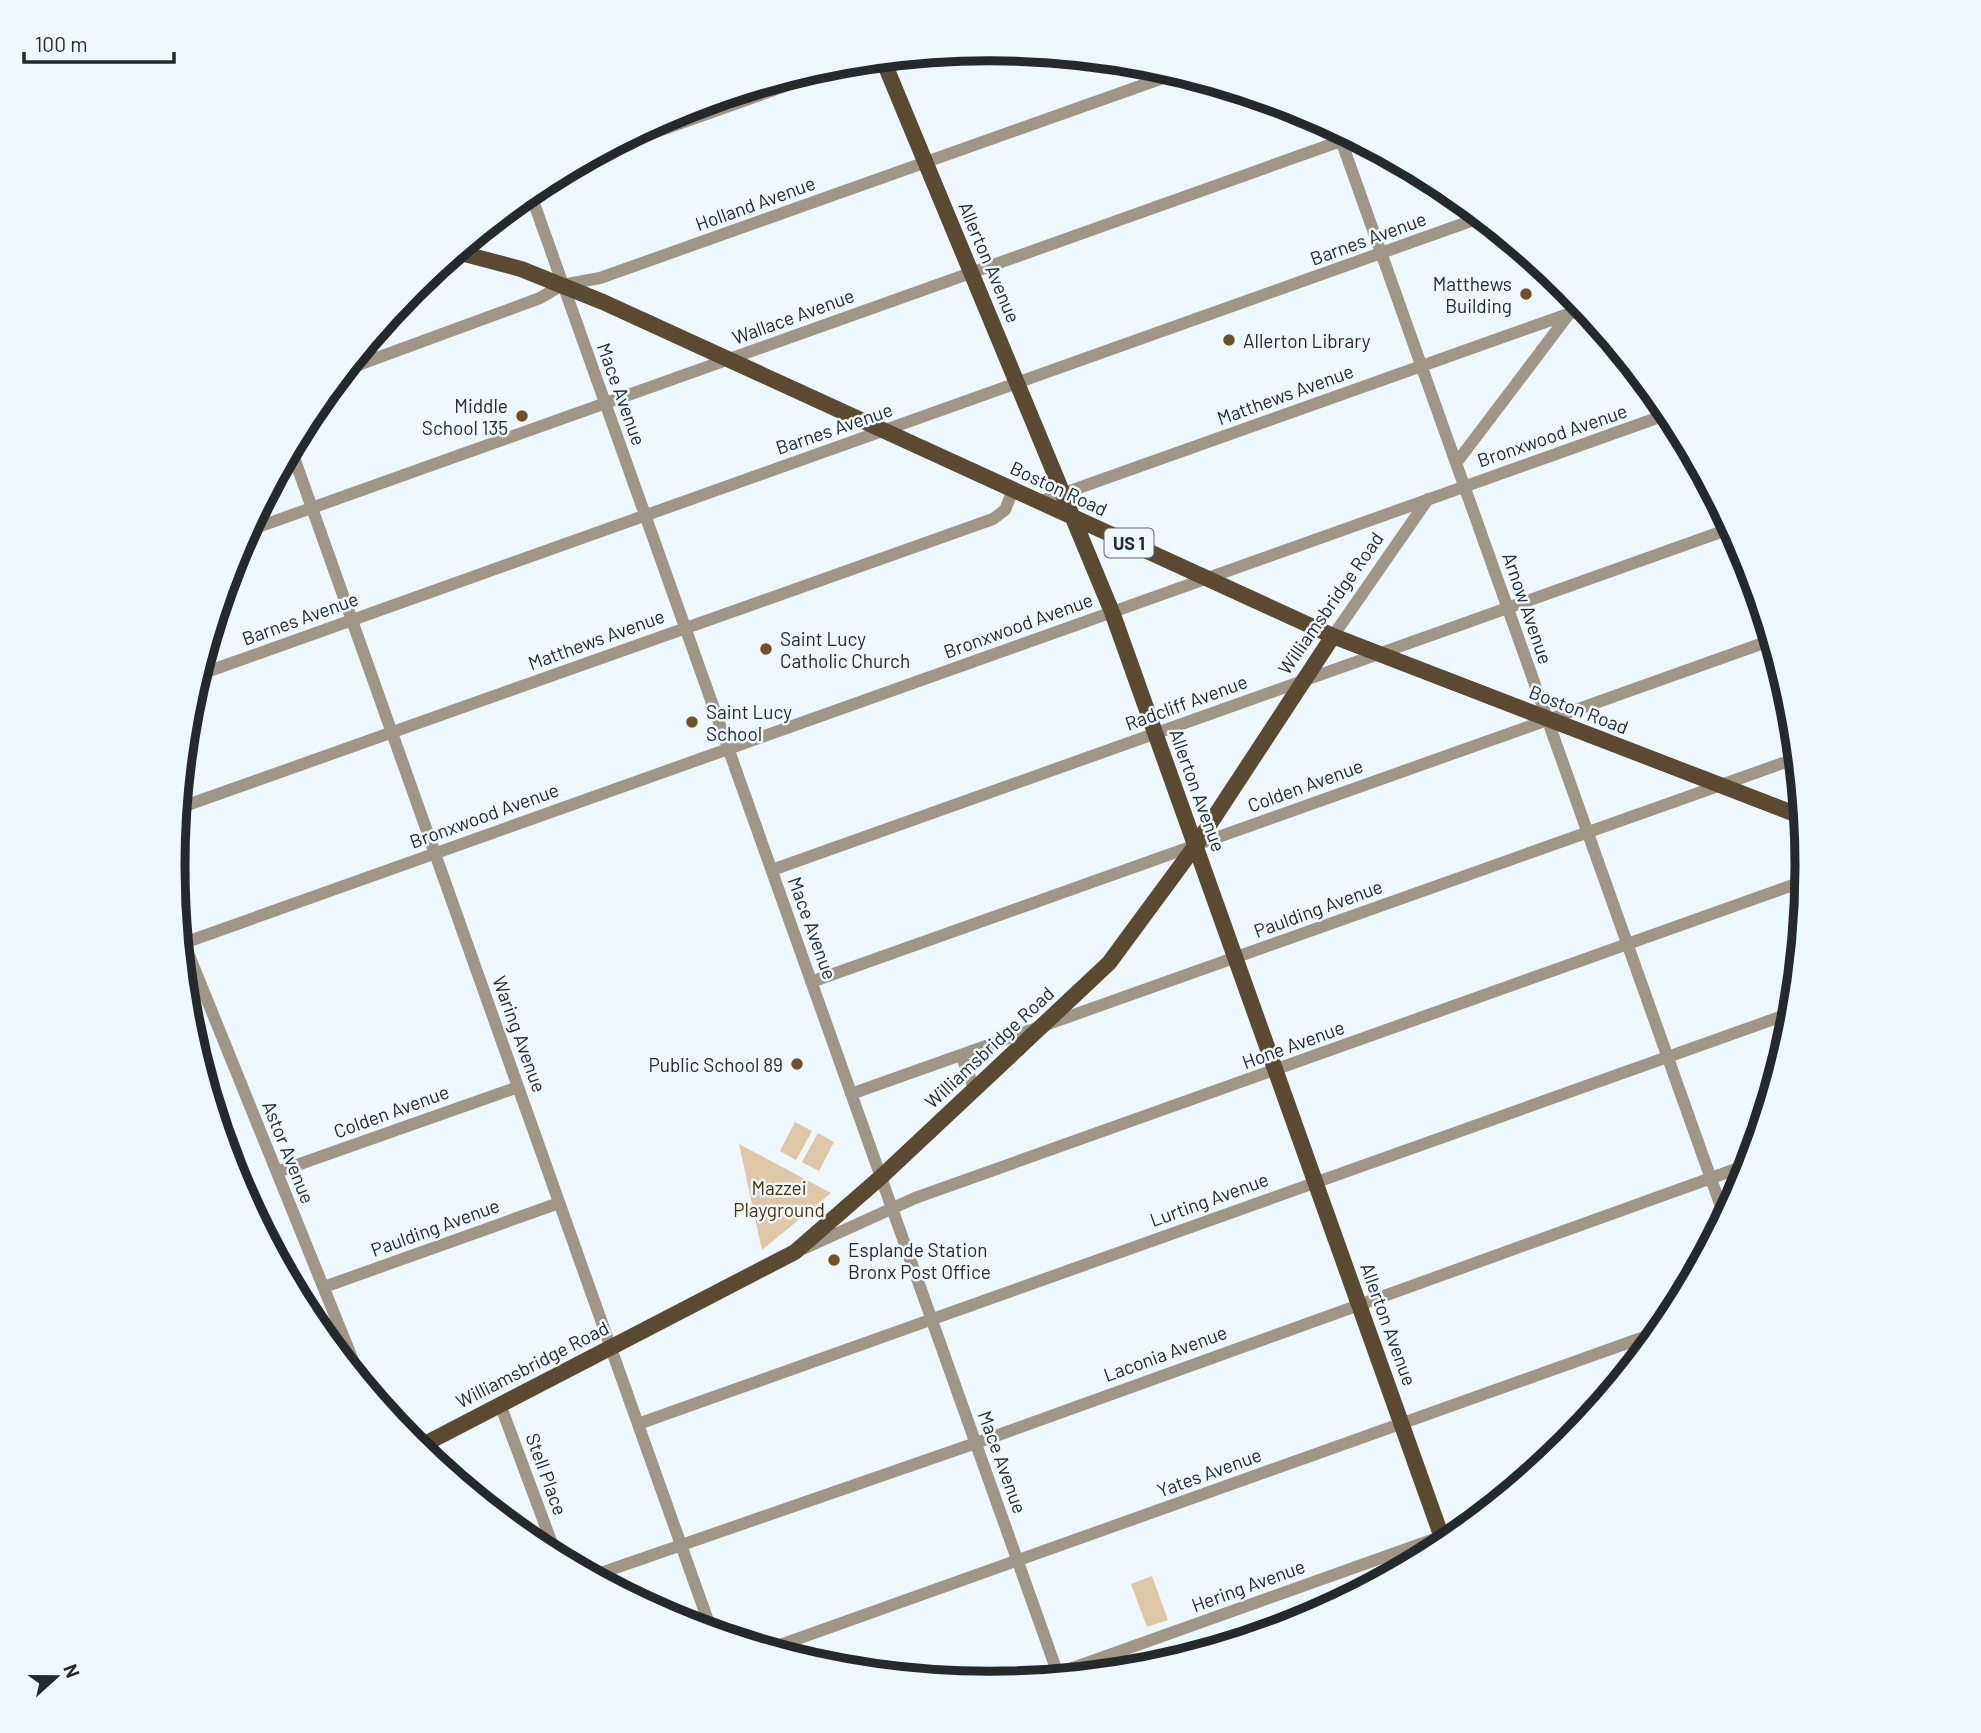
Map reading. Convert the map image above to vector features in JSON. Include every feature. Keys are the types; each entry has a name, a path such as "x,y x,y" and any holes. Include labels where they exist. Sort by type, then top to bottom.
{"main road":[{"name":"Allerton Avenue","path":"886,68 1112,612 1441,1534"},
{"name":"Boston Road","path":"468,255 521,269 562,285 1333,636 1794,814"},
{"name":"Williamsbridge Road","path":"428,1442 795,1252 881,1177 1109,962 1196,845 1300,682 1333,636"}],"street":[{"name":"Holland Avenue","path":"363,363 540,298 562,285 600,278 1159,80"},
{"path":"688,121 750,98"},
{"name":"Wallace Avenue","path":"261,526 1336,139"},
{"name":"Arnow Avenue","path":"1346,144 1381,253 1721,1206"},
{"name":"Mace Avenue","path":"534,204 1056,1669"},
{"name":"Barnes Avenue","path":"210,671 1471,221"},
{"path":"1457,462 1571,309"},
{"name":"Matthews Avenue","path":"1039,502 1574,312"},
{"name":"Bronxwood Avenue","path":"189,937 435,853 1659,417"},
{"name":"Waring Avenue","path":"295,461 708,1620"},
{"name":"Matthews Avenue","path":"188,805 993,519 1005,510 1013,490"},
{"name":"Williamsbridge Road","path":"1333,636 1428,499"},
{"name":"Radcliff Avenue","path":"772,870 1722,531"},
{"name":"Colden Avenue","path":"811,982 1763,643"},
{"name":"Paulding Avenue","path":"851,1094 1789,761"},
{"name":"Hone Avenue","path":"795,1252 915,1198 1795,884"},
{"name":"Astor Avenue","path":"191,965 352,1357"},
{"name":"Lurting Avenue","path":"638,1424 1781,1017"},
{"path":"961,1055 974,1088"},
{"name":"Colden Avenue","path":"277,1172 518,1087"},
{"name":"Laconia Avenue","path":"603,1572 976,1443 1736,1169"},
{"name":"Paulding Avenue","path":"324,1287 559,1203"},
{"name":"Yates Avenue","path":"783,1644 1642,1339"},
{"name":"Stell Place","path":"500,1404 551,1541"},
{"name":"Hering Avenue","path":"1083,1666 1413,1551"}],"green space":[{"path":"795,1122 812,1131 796,1160 780,1151"},
{"path":"818,1133 834,1142 819,1171 802,1162"},
{"name":"Mazzei Playground","path":"739,1144 831,1193 762,1250"},
{"path":"1152,1576 1168,1620 1147,1627 1131,1584"}],"place":[{"name":"Matthews Building","path":"1526,294"},
{"name":"Allerton Library","path":"1229,340"},
{"name":"Middle School 135","path":"522,416"},
{"name":"Saint Lucy Catholic Church","path":"766,649"},
{"name":"Saint Lucy School","path":"692,722"},
{"name":"Public School 89","path":"797,1064"},
{"name":"Esplande Station Bronx Post Office","path":"834,1260"}]}
